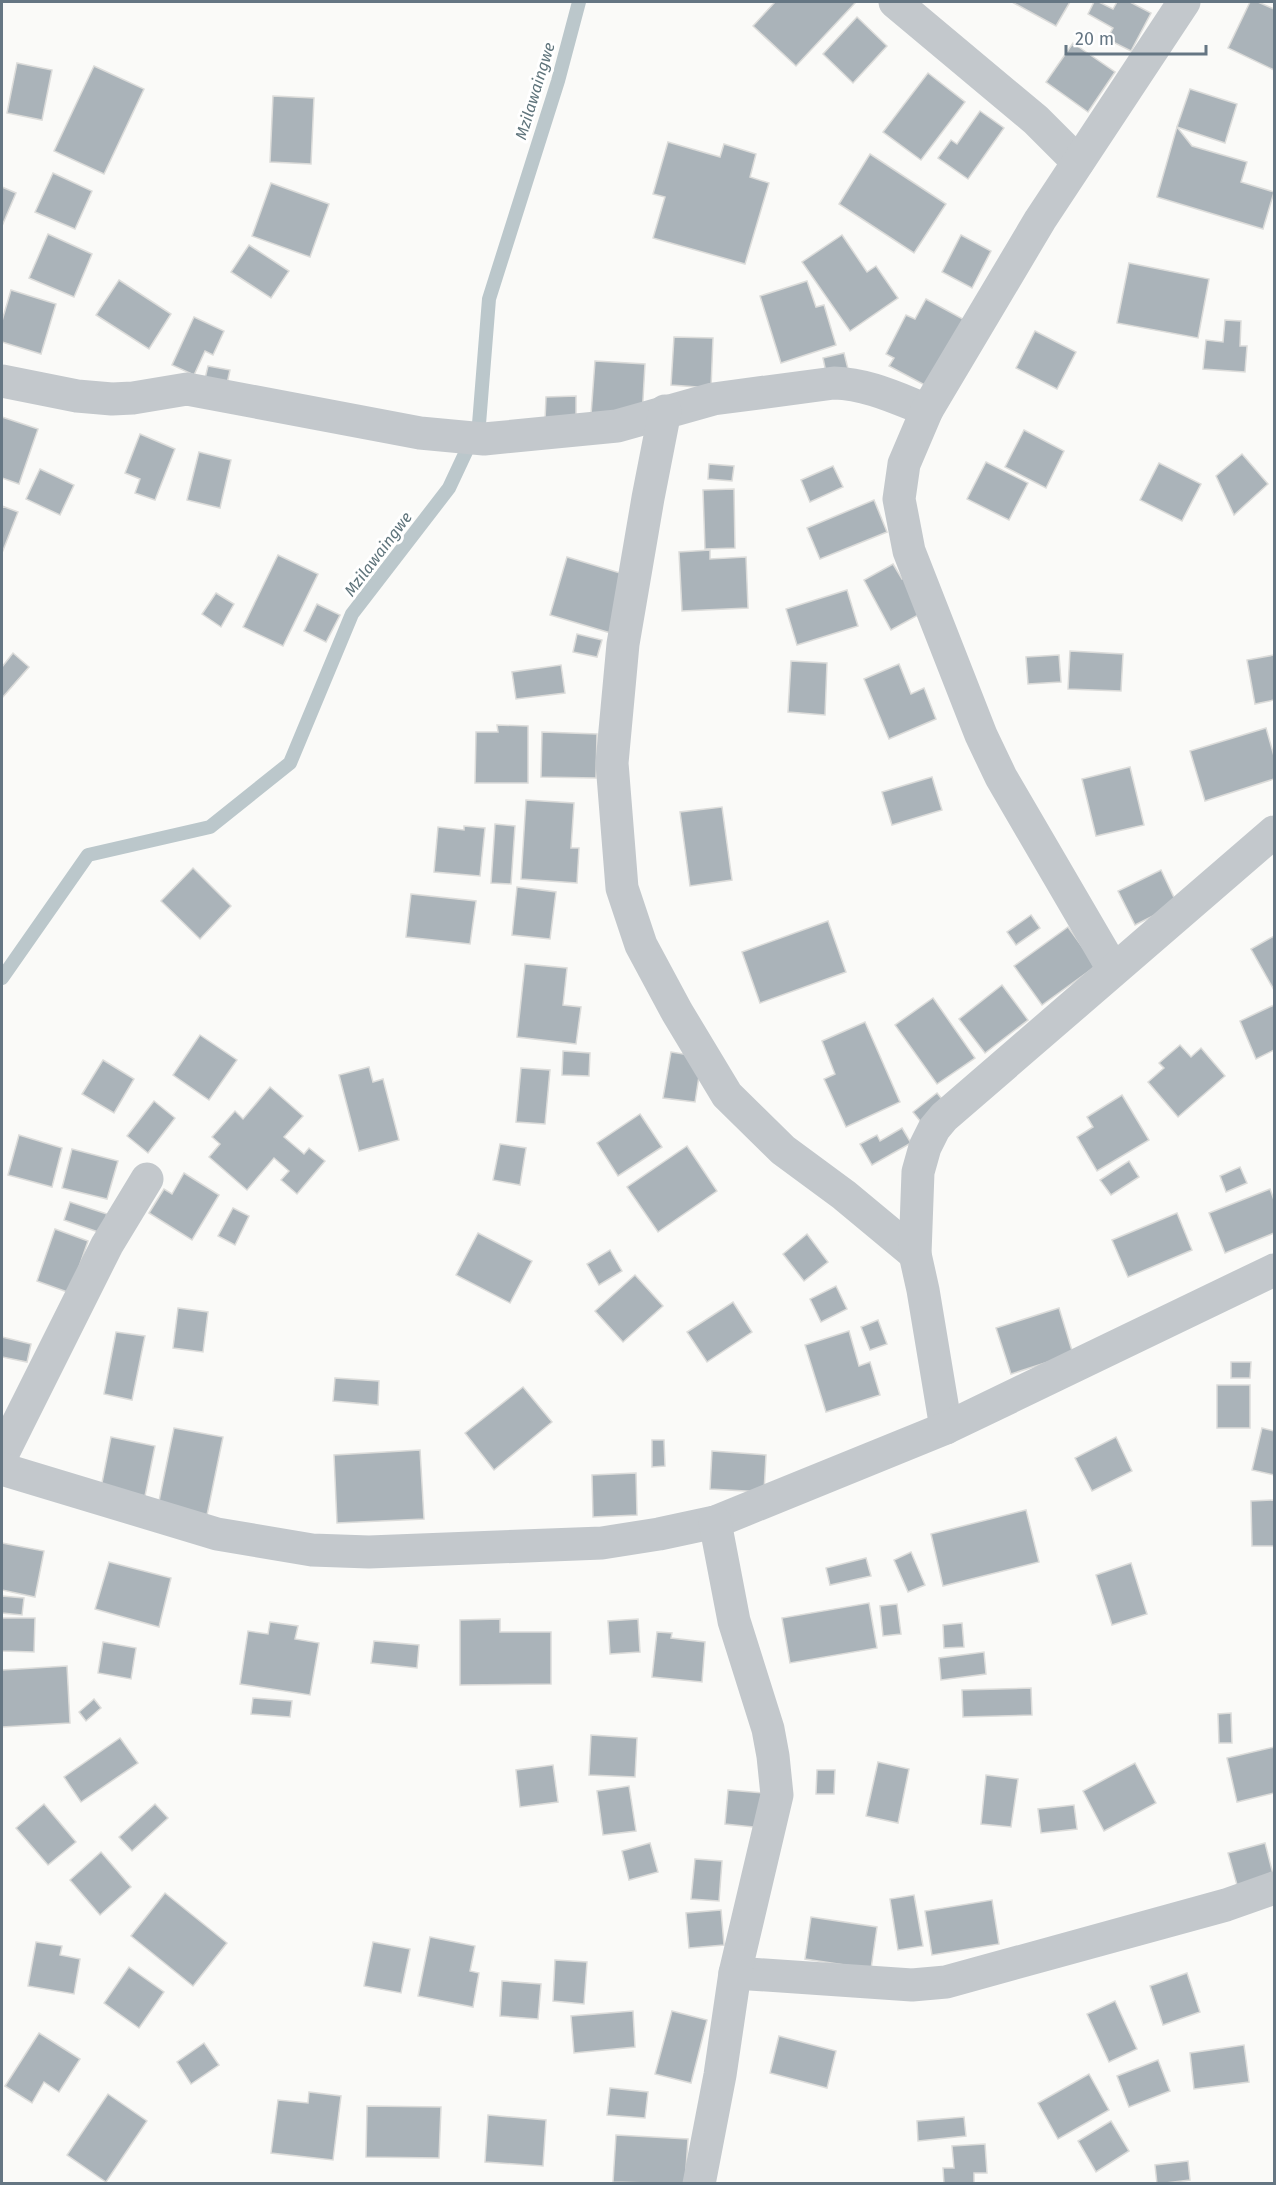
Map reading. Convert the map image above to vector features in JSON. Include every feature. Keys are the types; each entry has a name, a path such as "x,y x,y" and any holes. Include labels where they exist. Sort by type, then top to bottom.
{"street":[{"path":"895,2 1036,120 1078,162"},
{"path":"1113,969 996,766 981,735 909,551 899,499 904,464 927,410 1040,220 1184,2"},
{"path":"2,381 77,396 112,399 187,389 420,433 474,438 617,426 713,399 834,383 871,388 927,410"},
{"path":"665,411 623,644 612,763 622,888 641,945 677,1012 727,1095 783,1149 844,1194 915,1254"},
{"path":"946,1428 915,1254 918,1172 925,1147 934,1129 944,1117 1113,969 1275,831"},
{"path":"2,1455 107,1245 147,1179"},
{"path":"2,1469 216,1534 312,1550 369,1552 602,1543 715,1522 946,1428 1275,1270"},
{"path":"699,2184 720,2075 735,1973 777,1795 768,1729 734,1621 715,1522"},
{"path":"735,1973 912,1985 946,1982 1226,1905 1275,1888"}],"building":[{"path":"775,2 856,2 796,66 753,26"},
{"path":"1012,2 1070,2 1056,26"},
{"path":"1094,2 1113,9 1117,2 1130,2 1151,13 1131,51 1107,39 1113,28 1088,14"},
{"path":"1250,2 1258,2 1274,9 1274,70 1228,48"},
{"path":"857,17 887,46 853,83 823,54"},
{"path":"1073,43 1115,72 1088,112 1046,82"},
{"path":"17,63 52,70 42,120 7,113"},
{"path":"94,66 144,89 104,174 54,151"},
{"path":"928,73 965,102 921,160 883,132"},
{"path":"1190,89 1237,104 1225,143 1177,127"},
{"path":"273,96 314,98 311,164 270,162"},
{"path":"980,111 1004,128 968,179 938,158 951,140 957,144"},
{"path":"1177,127 1192,146 1247,162 1241,182 1274,192 1263,229 1157,197"},
{"path":"668,142 720,157 724,144 756,154 750,177 769,183 745,264 653,238 665,197 653,194"},
{"path":"870,154 946,204 914,253 839,204"},
{"path":"53,173 92,191 75,229 35,212"},
{"path":"271,183 329,204 310,257 252,236"},
{"path":"2,187 16,193 2,226"},
{"path":"48,234 92,254 74,297 29,278"},
{"path":"842,235 867,272 876,266 898,298 850,331 802,262"},
{"path":"961,235 991,251 972,288 942,272"},
{"path":"249,245 289,271 271,298 231,272"},
{"path":"1129,263 1209,279 1198,338 1117,323"},
{"path":"119,280 171,314 149,349 96,315"},
{"path":"807,281 816,307 824,305 836,345 781,363 760,296"},
{"path":"11,290 56,304 41,354 2,342 2,321"},
{"path":"926,299 972,324 936,391 889,366 894,358 886,354 906,315 915,319"},
{"path":"194,317 224,331 213,355 205,351 194,375 172,365"},
{"path":"1225,320 1241,321 1240,346 1247,346 1245,372 1203,369 1206,340 1223,342"},
{"path":"1035,331 1076,352 1057,389 1016,368"},
{"path":"674,337 713,338 711,388 671,385"},
{"path":"844,353 850,377 828,382 823,358"},
{"path":"595,361 645,364 642,417 591,415"},
{"path":"208,366 230,370 226,388 204,383"},
{"path":"576,396 576,420 545,420 546,397"},
{"path":"2,417 38,429 19,484 2,478"},
{"path":"1024,430 1064,451 1046,488 1005,467"},
{"path":"140,434 175,449 155,500 135,493 140,479 125,473"},
{"path":"199,452 231,460 220,508 187,500"},
{"path":"1242,454 1268,484 1234,515 1216,476"},
{"path":"986,462 1028,483 1009,520 967,499"},
{"path":"1159,463 1201,484 1182,521 1140,500"},
{"path":"709,464 734,466 732,481 708,479"},
{"path":"833,466 843,487 810,502 801,480"},
{"path":"40,469 74,485 60,515 26,499"},
{"path":"734,489 735,548 705,549 703,490"},
{"path":"874,500 887,532 820,559 807,528"},
{"path":"2,506 18,512 2,553"},
{"path":"710,550 710,559 746,557 748,608 682,611 679,552"},
{"path":"278,555 318,574 283,646 243,627"},
{"path":"567,557 630,576 614,634 550,615"},
{"path":"893,564 902,579 907,576 920,614 891,630 864,580"},
{"path":"847,590 858,626 797,645 786,609"},
{"path":"216,593 234,604 221,627 202,614"},
{"path":"317,604 340,615 326,642 304,631"},
{"path":"577,634 602,640 597,657 573,652"},
{"path":"1070,651 1123,654 1121,691 1068,689"},
{"path":"13,653 29,667 2,698 2,667"},
{"path":"1059,655 1061,682 1028,684 1026,657"},
{"path":"1274,655 1274,700 1255,704 1247,660"},
{"path":"791,661 827,663 825,715 788,712"},
{"path":"899,664 911,694 924,688 936,719 889,739 864,679"},
{"path":"561,665 565,693 516,699 512,672"},
{"path":"497,725 528,726 528,783 475,783 476,732 498,732"},
{"path":"1266,728 1274,756 1274,779 1205,801 1190,751"},
{"path":"542,732 597,734 596,778 541,777"},
{"path":"1130,767 1144,825 1096,836 1082,779"},
{"path":"932,777 942,810 892,825 882,792"},
{"path":"526,800 574,803 571,848 579,848 577,883 521,879"},
{"path":"722,807 732,880 690,886 680,812"},
{"path":"495,824 515,826 511,884 491,883"},
{"path":"464,826 485,828 480,876 434,872 438,827 464,830"},
{"path":"193,868 231,906 200,939 161,901"},
{"path":"1161,870 1177,904 1135,925 1118,891"},
{"path":"517,887 556,892 550,939 512,935"},
{"path":"411,894 476,901 470,944 406,937"},
{"path":"1031,915 1040,928 1016,945 1007,932"},
{"path":"828,921 846,972 760,1003 742,952"},
{"path":"1068,927 1096,966 1042,1005 1014,966"},
{"path":"1274,936 1274,990 1251,949"},
{"path":"525,964 567,968 563,1005 581,1007 576,1044 517,1037"},
{"path":"1002,985 1028,1020 985,1053 959,1019"},
{"path":"933,998 975,1058 937,1084 895,1025"},
{"path":"1274,1005 1274,1050 1256,1059 1240,1021"},
{"path":"865,1022 900,1102 846,1127 824,1079 835,1074 822,1041"},
{"path":"200,1035 237,1060 209,1100 173,1075"},
{"path":"1180,1045 1191,1057 1201,1048 1225,1076 1178,1117 1148,1082 1164,1068 1159,1063"},
{"path":"563,1051 590,1053 589,1076 562,1075"},
{"path":"671,1052 702,1057 695,1102 663,1098"},
{"path":"103,1060 134,1079 114,1113 82,1094"},
{"path":"369,1067 373,1082 383,1079 399,1140 359,1151 339,1075"},
{"path":"521,1068 550,1070 545,1124 516,1122"},
{"path":"270,1087 303,1116 284,1137 304,1154 309,1148 325,1161 297,1194 281,1180 289,1171 274,1158 247,1190 209,1157 220,1144 212,1137 235,1111 243,1119"},
{"path":"937,1093 949,1108 925,1127 913,1112"},
{"path":"1122,1095 1149,1140 1097,1171 1077,1137 1093,1127 1087,1117"},
{"path":"154,1101 175,1118 148,1153 127,1136"},
{"path":"640,1114 662,1147 618,1176 597,1143"},
{"path":"902,1128 911,1143 872,1165 860,1144 877,1135 880,1141"},
{"path":"19,1135 62,1148 52,1187 8,1175"},
{"path":"500,1144 526,1148 520,1185 493,1180"},
{"path":"687,1146 717,1191 658,1232 627,1187"},
{"path":"72,1149 118,1161 107,1199 62,1188"},
{"path":"1129,1161 1139,1177 1111,1195 1100,1180"},
{"path":"1240,1167 1247,1183 1226,1192 1220,1176"},
{"path":"184,1173 219,1195 192,1240 149,1213 164,1189 172,1194"},
{"path":"1270,1189 1274,1200 1274,1233 1225,1253 1209,1213"},
{"path":"70,1202 107,1214 101,1233 64,1220"},
{"path":"233,1208 249,1216 235,1245 218,1236"},
{"path":"1177,1213 1192,1250 1128,1277 1112,1240"},
{"path":"55,1229 88,1241 70,1293 37,1281"},
{"path":"478,1233 532,1261 510,1303 456,1275"},
{"path":"807,1234 828,1262 804,1281 783,1254"},
{"path":"610,1250 622,1271 599,1285 587,1264"},
{"path":"635,1275 663,1306 623,1342 595,1311"},
{"path":"836,1286 847,1309 821,1322 810,1299"},
{"path":"733,1302 752,1332 707,1362 687,1332"},
{"path":"178,1308 208,1312 203,1352 173,1348"},
{"path":"1059,1308 1073,1354 1011,1374 996,1328"},
{"path":"878,1320 887,1344 870,1350 861,1327"},
{"path":"849,1331 859,1366 870,1362 880,1395 826,1412 805,1345"},
{"path":"116,1332 145,1336 132,1400 104,1394"},
{"path":"2,1337 31,1344 27,1362 2,1357"},
{"path":"1231,1362 1251,1362 1250,1378 1231,1378"},
{"path":"335,1378 379,1381 378,1405 333,1401"},
{"path":"1217,1385 1250,1385 1250,1428 1217,1428"},
{"path":"523,1387 552,1422 494,1470 465,1433"},
{"path":"174,1428 223,1437 207,1515 158,1506"},
{"path":"1262,1428 1274,1431 1274,1475 1252,1470"},
{"path":"111,1437 155,1446 145,1496 101,1488"},
{"path":"1116,1437 1132,1471 1092,1491 1075,1458"},
{"path":"652,1440 664,1440 665,1466 652,1467"},
{"path":"420,1450 424,1519 337,1523 334,1455"},
{"path":"712,1451 766,1455 764,1492 710,1489"},
{"path":"636,1473 637,1515 593,1517 592,1475"},
{"path":"1274,1500 1274,1546 1252,1546 1251,1501"},
{"path":"1026,1510 1039,1562 943,1586 931,1534"},
{"path":"2,1543 44,1551 35,1597 2,1590"},
{"path":"911,1552 925,1585 908,1592 894,1560"},
{"path":"866,1558 871,1576 830,1585 826,1568"},
{"path":"109,1562 171,1578 159,1627 95,1609"},
{"path":"1131,1563 1147,1614 1112,1625 1096,1575"},
{"path":"2,1596 24,1598 22,1615 2,1613"},
{"path":"869,1603 877,1648 790,1663 782,1618"},
{"path":"897,1604 901,1634 883,1636 880,1606"},
{"path":"2,1618 35,1618 34,1652 2,1651"},
{"path":"500,1619 500,1632 551,1632 551,1684 460,1685 460,1620"},
{"path":"638,1619 640,1652 610,1654 608,1621"},
{"path":"270,1622 298,1626 295,1639 319,1643 310,1695 240,1684 248,1631 268,1634"},
{"path":"962,1623 964,1647 944,1648 943,1625"},
{"path":"657,1632 672,1633 671,1638 705,1642 702,1682 652,1677"},
{"path":"374,1641 419,1645 417,1668 371,1663"},
{"path":"103,1642 136,1648 131,1679 98,1673"},
{"path":"984,1652 986,1674 941,1680 939,1658"},
{"path":"67,1666 70,1723 2,1727 2,1670"},
{"path":"1031,1688 1032,1715 963,1717 962,1690"},
{"path":"253,1698 292,1701 290,1717 251,1714"},
{"path":"94,1699 101,1708 86,1721 79,1712"},
{"path":"1231,1713 1232,1743 1219,1743 1218,1714"},
{"path":"591,1735 637,1738 635,1777 589,1775"},
{"path":"120,1738 138,1763 81,1802 64,1777"},
{"path":"1274,1747 1274,1793 1237,1802 1227,1758"},
{"path":"878,1762 909,1769 898,1823 866,1816"},
{"path":"1135,1763 1156,1803 1104,1831 1083,1791"},
{"path":"553,1765 558,1802 520,1807 516,1770"},
{"path":"817,1770 835,1770 834,1794 816,1794"},
{"path":"986,1775 1018,1779 1011,1827 981,1824"},
{"path":"629,1786 636,1831 603,1835 597,1791"},
{"path":"728,1790 765,1793 763,1828 725,1824"},
{"path":"44,1804 76,1842 48,1865 16,1828"},
{"path":"155,1804 168,1818 132,1851 119,1837"},
{"path":"1074,1805 1077,1829 1041,1833 1038,1809"},
{"path":"650,1843 658,1872 629,1880 622,1851"},
{"path":"1265,1843 1274,1878 1239,1892 1228,1853"},
{"path":"101,1852 131,1887 100,1915 70,1880"},
{"path":"695,1859 722,1861 719,1901 691,1899"},
{"path":"165,1893 227,1943 193,1986 131,1936"},
{"path":"914,1895 923,1946 898,1950 890,1899"},
{"path":"992,1900 999,1944 932,1955 925,1911"},
{"path":"721,1910 724,1945 689,1948 686,1913"},
{"path":"811,1917 877,1927 871,1969 805,1959"},
{"path":"430,1937 475,1946 470,1971 479,1973 473,2007 418,1996"},
{"path":"36,1942 62,1946 60,1955 80,1959 74,1994 28,1986"},
{"path":"373,1942 410,1949 401,1993 364,1986"},
{"path":"555,1960 587,1962 584,2004 553,2001"},
{"path":"129,1967 164,1992 139,2028 104,2003"},
{"path":"1187,1973 1200,2012 1163,2025 1150,1986"},
{"path":"502,1981 541,1984 538,2019 500,2016"},
{"path":"1115,2001 1137,2049 1109,2062 1087,2014"},
{"path":"633,2011 635,2047 574,2053 571,2016"},
{"path":"672,2011 707,2020 691,2083 655,2074"},
{"path":"39,2033 80,2059 59,2092 44,2082 32,2103 5,2086"},
{"path":"779,2036 836,2051 827,2088 770,2073"},
{"path":"204,2043 219,2065 191,2084 177,2062"},
{"path":"1244,2045 1249,2082 1194,2089 1190,2053"},
{"path":"1158,2060 1170,2091 1129,2107 1117,2076"},
{"path":"1089,2074 1109,2110 1058,2139 1038,2103"},
{"path":"610,2088 648,2092 645,2118 607,2115"},
{"path":"309,2092 341,2096 333,2160 271,2153 278,2100 308,2103"},
{"path":"108,2094 147,2121 106,2182 67,2155"},
{"path":"367,2106 441,2107 439,2158 366,2157"},
{"path":"488,2115 546,2120 543,2166 485,2162"},
{"path":"964,2117 966,2136 918,2141 917,2121"},
{"path":"1111,2121 1129,2151 1096,2172 1078,2141"},
{"path":"616,2135 688,2139 685,2184 613,2182"},
{"path":"985,2144 987,2173 974,2173 974,2184 944,2184 943,2168 954,2168 952,2146"},
{"path":"1188,2161 1190,2180 1157,2184 1155,2165"}],"waterway":[{"name":"Mzilawaingwe","path":"2,978 88,855 210,827 290,763 352,614 449,488 479,424 489,299 558,81 579,2"}]}
